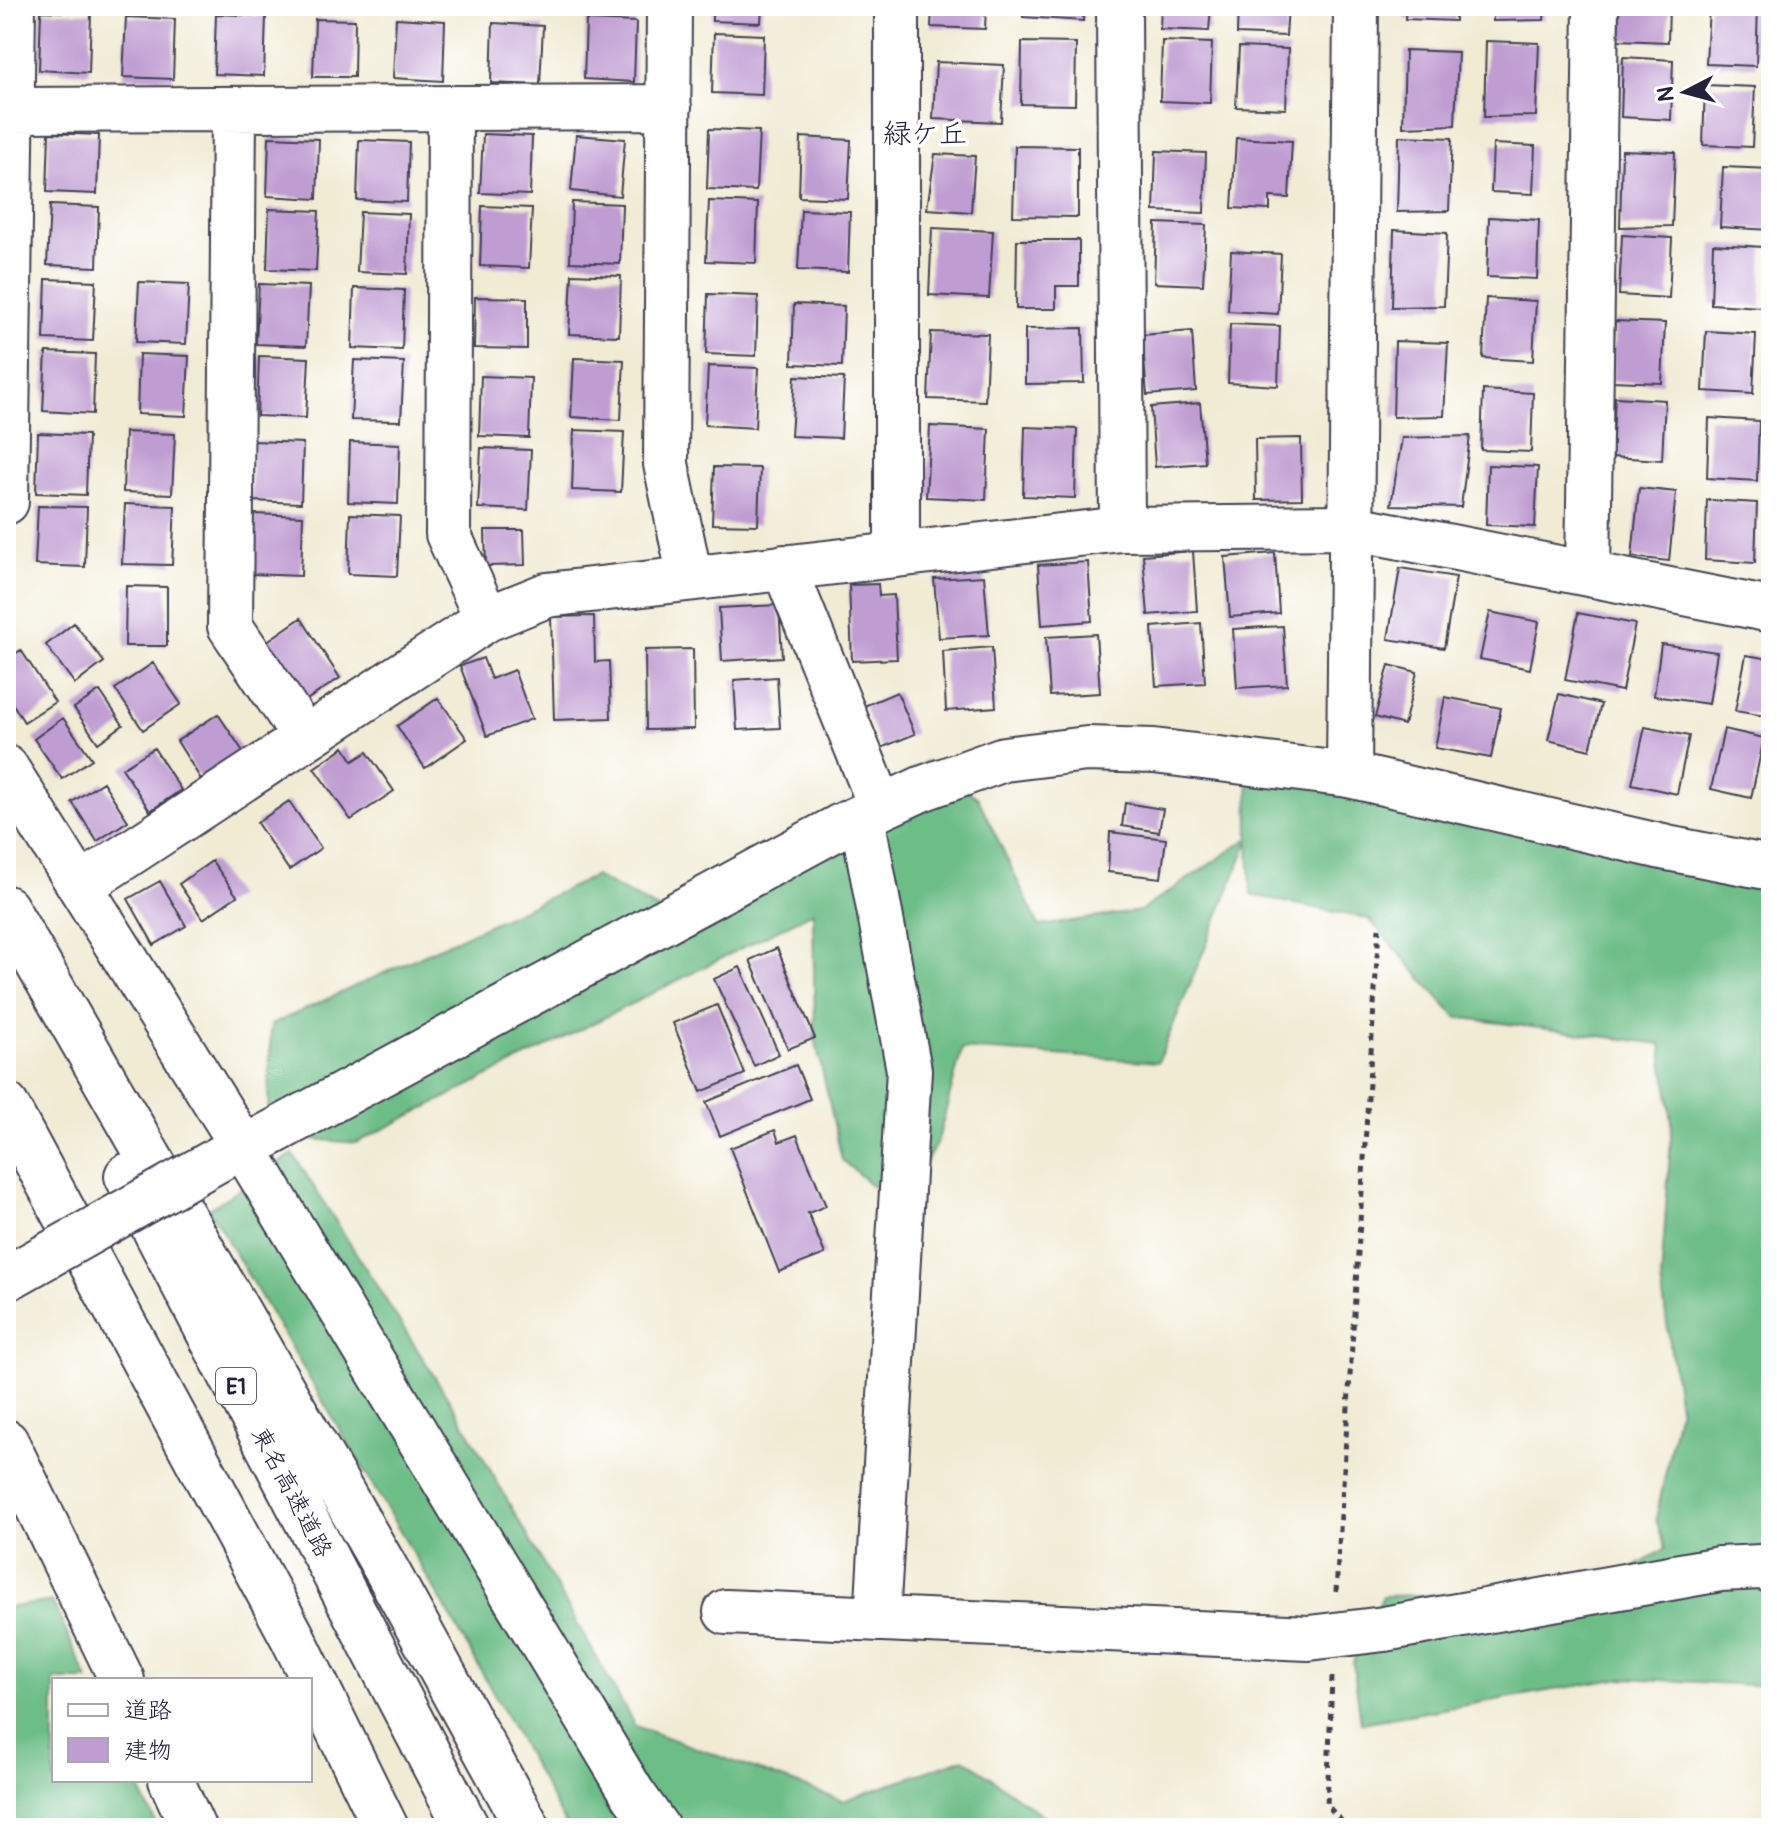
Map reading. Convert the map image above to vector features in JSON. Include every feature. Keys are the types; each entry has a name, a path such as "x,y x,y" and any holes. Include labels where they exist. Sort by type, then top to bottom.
{"main road":[{"path":"6,502 13,6"},
{"path":"669,6 666,464 690,578"},
{"path":"897,6 897,554"},
{"path":"1119,6 1122,529"},
{"path":"1349,775 1356,6"},
{"path":"1588,574 1596,6"},
{"path":"12,110 669,107"},
{"path":"450,108 448,534 487,619"},
{"path":"234,109 230,626 305,738"},
{"path":"80,886 487,619 547,595 1122,529 1350,527 1771,610"},
{"path":"784,567 872,812 909,1070 877,1619"},
{"path":"6,1279 232,1153 872,812 921,789 1004,759 1087,749 1154,751 1349,775 1667,848 1771,868"},
{"path":"6,768 80,886 232,1153 657,1828"},
{"path":"6,908 379,1557 528,1828"},
{"name":"東名高速道路","path":"6,943 467,1828"},
{"path":"6,1105 292,1636 386,1828"},
{"path":"6,1442 121,1678"},
{"path":"726,1612 1309,1638 1384,1629 1720,1569 1761,1567 1771,1570"},
{"path":"172,1782 193,1828"}],"path":[{"path":"1348,1828 1327,1805 1333,1635 1379,928"}],"green space":[{"path":"927,761 978,798 1039,926 1140,911 1249,838 1248,763 1771,858 1771,1686 1623,1678 1361,1723 1353,1662 1383,1596 1594,1591 1665,1549 1656,1519 1679,1407 1661,1281 1672,1122 1661,1044 1456,1017 1369,919 1251,895 1249,840 1158,1062 962,1049 938,1140 901,1210 842,1160 815,1038 813,912 356,1143 267,1135 271,1025 595,876 673,917"},
{"path":"293,1154 462,1420 635,1726 843,1801 964,1758 1060,1828 568,1828 455,1624 209,1209"},
{"path":"52,1601 87,1678 52,1678 52,1782 136,1782 158,1828 6,1828 6,1608"}],"building":[{"path":"491,6 541,6 540,13 491,12"},
{"path":"712,6 762,6 761,23 712,21"},
{"path":"932,6 986,6 985,29 931,27"},
{"path":"1023,6 1084,6 1083,21 1023,17"},
{"path":"1161,6 1211,6 1209,31 1160,29"},
{"path":"1238,6 1288,6 1286,36 1237,34"},
{"path":"1406,6 1455,6 1455,21 1405,19"},
{"path":"1493,6 1545,6 1544,20 1493,21"},
{"path":"1619,6 1669,6 1668,42 1618,40"},
{"path":"1709,6 1758,6 1756,66 1706,64"},
{"path":"41,11 91,13 89,73 39,70"},
{"path":"216,14 266,16 264,76 214,74"},
{"path":"126,17 175,19 173,79 123,77"},
{"path":"396,18 445,21 443,81 393,78"},
{"path":"315,19 355,20 354,77 313,77"},
{"path":"586,20 636,22 634,82 584,79"},
{"path":"493,23 543,26 540,85 491,83"},
{"path":"714,33 764,35 762,95 712,93"},
{"path":"1162,41 1212,43 1210,103 1160,101"},
{"path":"1486,41 1539,43 1536,116 1484,117"},
{"path":"1022,42 1076,43 1075,105 1021,104"},
{"path":"1239,47 1288,49 1286,109 1236,107"},
{"path":"1405,50 1458,52 1455,125 1403,127"},
{"path":"1623,57 1673,60 1671,120 1621,117"},
{"path":"936,62 1004,65 1001,122 933,119"},
{"path":"1705,85 1755,87 1752,147 1703,145"},
{"path":"709,129 759,131 756,191 707,189"},
{"path":"49,133 99,135 97,194 47,192"},
{"path":"483,134 532,136 530,195 480,193"},
{"path":"576,135 625,139 620,196 571,191"},
{"path":"1399,136 1452,138 1449,211 1397,212"},
{"path":"269,137 319,139 317,199 267,196"},
{"path":"801,137 851,140 848,199 799,197"},
{"path":"1236,138 1292,141 1289,198 1270,197 1270,210 1232,208"},
{"path":"359,140 409,142 407,202 357,200"},
{"path":"1493,144 1535,146 1533,194 1491,192"},
{"path":"1015,146 1078,147 1078,217 1013,216"},
{"path":"1622,150 1675,152 1672,226 1620,227"},
{"path":"1156,151 1206,153 1204,213 1154,211"},
{"path":"935,154 975,156 971,212 927,209"},
{"path":"1723,167 1771,169 1770,230 1720,227"},
{"path":"709,201 758,203 756,263 706,261"},
{"path":"572,202 622,204 620,264 570,262"},
{"path":"50,205 99,207 97,267 47,265"},
{"path":"482,206 532,208 529,268 480,266"},
{"path":"269,209 319,211 316,271 267,269"},
{"path":"801,210 850,212 848,272 798,270"},
{"path":"360,212 409,214 407,274 357,272"},
{"path":"1489,217 1539,220 1537,279 1487,277"},
{"path":"1156,223 1206,225 1203,285 1154,283"},
{"path":"932,228 993,231 989,298 929,295"},
{"path":"1394,230 1447,233 1444,306 1392,307"},
{"path":"1622,235 1672,238 1669,298 1619,295"},
{"path":"1017,240 1079,240 1079,286 1056,286 1056,309 1016,309"},
{"path":"1713,244 1763,247 1761,307 1711,304"},
{"path":"1231,251 1281,254 1278,314 1228,311"},
{"path":"572,274 621,276 619,336 569,334"},
{"path":"46,279 96,281 93,341 44,339"},
{"path":"139,282 189,284 186,344 136,342"},
{"path":"259,284 309,286 306,346 256,344"},
{"path":"354,288 404,290 402,350 352,348"},
{"path":"708,294 758,296 756,356 706,354"},
{"path":"475,297 527,298 527,349 474,348"},
{"path":"1486,298 1536,301 1533,361 1483,358"},
{"path":"794,304 844,306 842,366 792,364"},
{"path":"1615,321 1665,323 1662,383 1612,381"},
{"path":"1230,324 1280,326 1278,386 1228,383"},
{"path":"1083,328 1084,383 1025,384 1025,329"},
{"path":"1192,331 1196,391 1147,395 1142,335"},
{"path":"1706,331 1756,334 1753,394 1703,391"},
{"path":"931,332 988,334 985,401 928,399"},
{"path":"1395,341 1448,343 1444,416 1393,417"},
{"path":"46,352 95,354 93,414 43,411"},
{"path":"139,354 189,356 186,416 137,414"},
{"path":"259,356 309,358 306,418 257,416"},
{"path":"574,358 624,360 621,420 571,417"},
{"path":"354,360 404,362 401,421 351,420"},
{"path":"708,366 758,368 755,428 705,425"},
{"path":"481,376 531,378 529,438 479,436"},
{"path":"795,376 844,378 841,438 791,436"},
{"path":"1483,390 1533,393 1531,452 1481,450"},
{"path":"1615,397 1665,400 1662,460 1612,457"},
{"path":"1200,403 1205,463 1155,467 1151,407"},
{"path":"1709,418 1759,421 1757,481 1707,478"},
{"path":"930,426 989,429 986,500 926,497"},
{"path":"1025,427 1077,429 1075,498 1023,496"},
{"path":"574,430 624,432 621,492 572,490"},
{"path":"125,432 175,434 172,494 123,492"},
{"path":"38,433 88,435 86,495 36,493"},
{"path":"1470,436 1461,507 1391,505 1402,438"},
{"path":"1301,438 1302,499 1256,500 1255,439"},
{"path":"253,441 303,443 301,503 251,501"},
{"path":"350,442 400,444 398,504 348,502"},
{"path":"481,448 531,450 528,510 478,508"},
{"path":"1488,465 1538,467 1535,527 1486,525"},
{"path":"714,467 760,468 758,525 712,524"},
{"path":"1639,488 1676,492 1669,561 1632,557"},
{"path":"1707,500 1757,503 1755,563 1705,560"},
{"path":"125,504 175,506 172,565 122,564"},
{"path":"38,506 87,507 85,567 35,565"},
{"path":"253,514 303,516 301,576 251,574"},
{"path":"350,514 400,516 397,576 348,574"},
{"path":"485,530 524,530 525,565 486,566"},
{"path":"1193,551 1197,611 1148,615 1143,555"},
{"path":"1275,553 1279,613 1230,617 1225,557"},
{"path":"1088,562 1092,621 1042,625 1038,565"},
{"path":"1400,568 1456,577 1444,648 1388,639"},
{"path":"984,576 989,635 939,638 934,579"},
{"path":"878,584 879,596 894,595 897,659 852,661 849,585"},
{"path":"126,586 167,587 167,646 125,646"},
{"path":"779,605 782,657 722,661 719,608"},
{"path":"1490,612 1539,622 1530,669 1480,659"},
{"path":"1578,613 1635,624 1622,691 1565,680"},
{"path":"594,616 595,662 609,661 611,718 554,720 551,617"},
{"path":"301,618 340,678 305,701 266,642"},
{"path":"74,623 104,662 75,684 46,645"},
{"path":"1201,623 1205,683 1156,686 1152,627"},
{"path":"1283,626 1287,685 1237,688 1233,629"},
{"path":"1096,634 1100,693 1050,696 1046,637"},
{"path":"1661,644 1717,652 1709,704 1654,696"},
{"path":"992,647 996,707 946,711 943,651"},
{"path":"693,649 694,729 646,730 645,650"},
{"path":"21,650 55,702 24,722 6,693 6,660"},
{"path":"1746,655 1771,659 1771,717 1735,711"},
{"path":"483,658 491,679 514,670 532,719 487,736 460,666"},
{"path":"153,663 181,704 143,730 115,689"},
{"path":"1389,665 1417,672 1404,725 1375,717"},
{"path":"777,677 780,728 737,730 734,680"},
{"path":"100,691 123,725 98,743 74,708"},
{"path":"897,692 915,734 881,748 864,706"},
{"path":"1559,694 1601,704 1590,750 1548,740"},
{"path":"1445,697 1501,708 1491,758 1435,748"},
{"path":"438,698 467,739 425,768 397,726"},
{"path":"218,714 244,753 202,781 177,741"},
{"path":"63,718 92,759 62,779 34,739"},
{"path":"1645,727 1689,736 1677,794 1632,784"},
{"path":"1724,729 1764,738 1751,798 1711,789"},
{"path":"344,747 353,761 367,752 394,791 351,820 314,768"},
{"path":"154,748 181,790 150,811 122,768"},
{"path":"103,782 128,821 97,841 72,802"},
{"path":"289,801 321,848 289,870 257,823"},
{"path":"1125,803 1163,809 1159,832 1122,826"},
{"path":"1110,832 1166,839 1161,878 1108,872"},
{"path":"212,861 237,896 203,919 179,884"},
{"path":"160,881 186,926 154,945 128,899"},
{"path":"777,948 815,1038 788,1049 750,960"},
{"path":"740,967 779,1054 754,1066 714,979"},
{"path":"717,1005 745,1074 701,1092 673,1023"},
{"path":"796,1065 810,1099 720,1136 706,1102"},
{"path":"775,1130 779,1142 797,1135 826,1206 808,1213 825,1254 779,1272 730,1148"}],"district":[{"name":"緑ケ丘","path":"925,133"}]}
